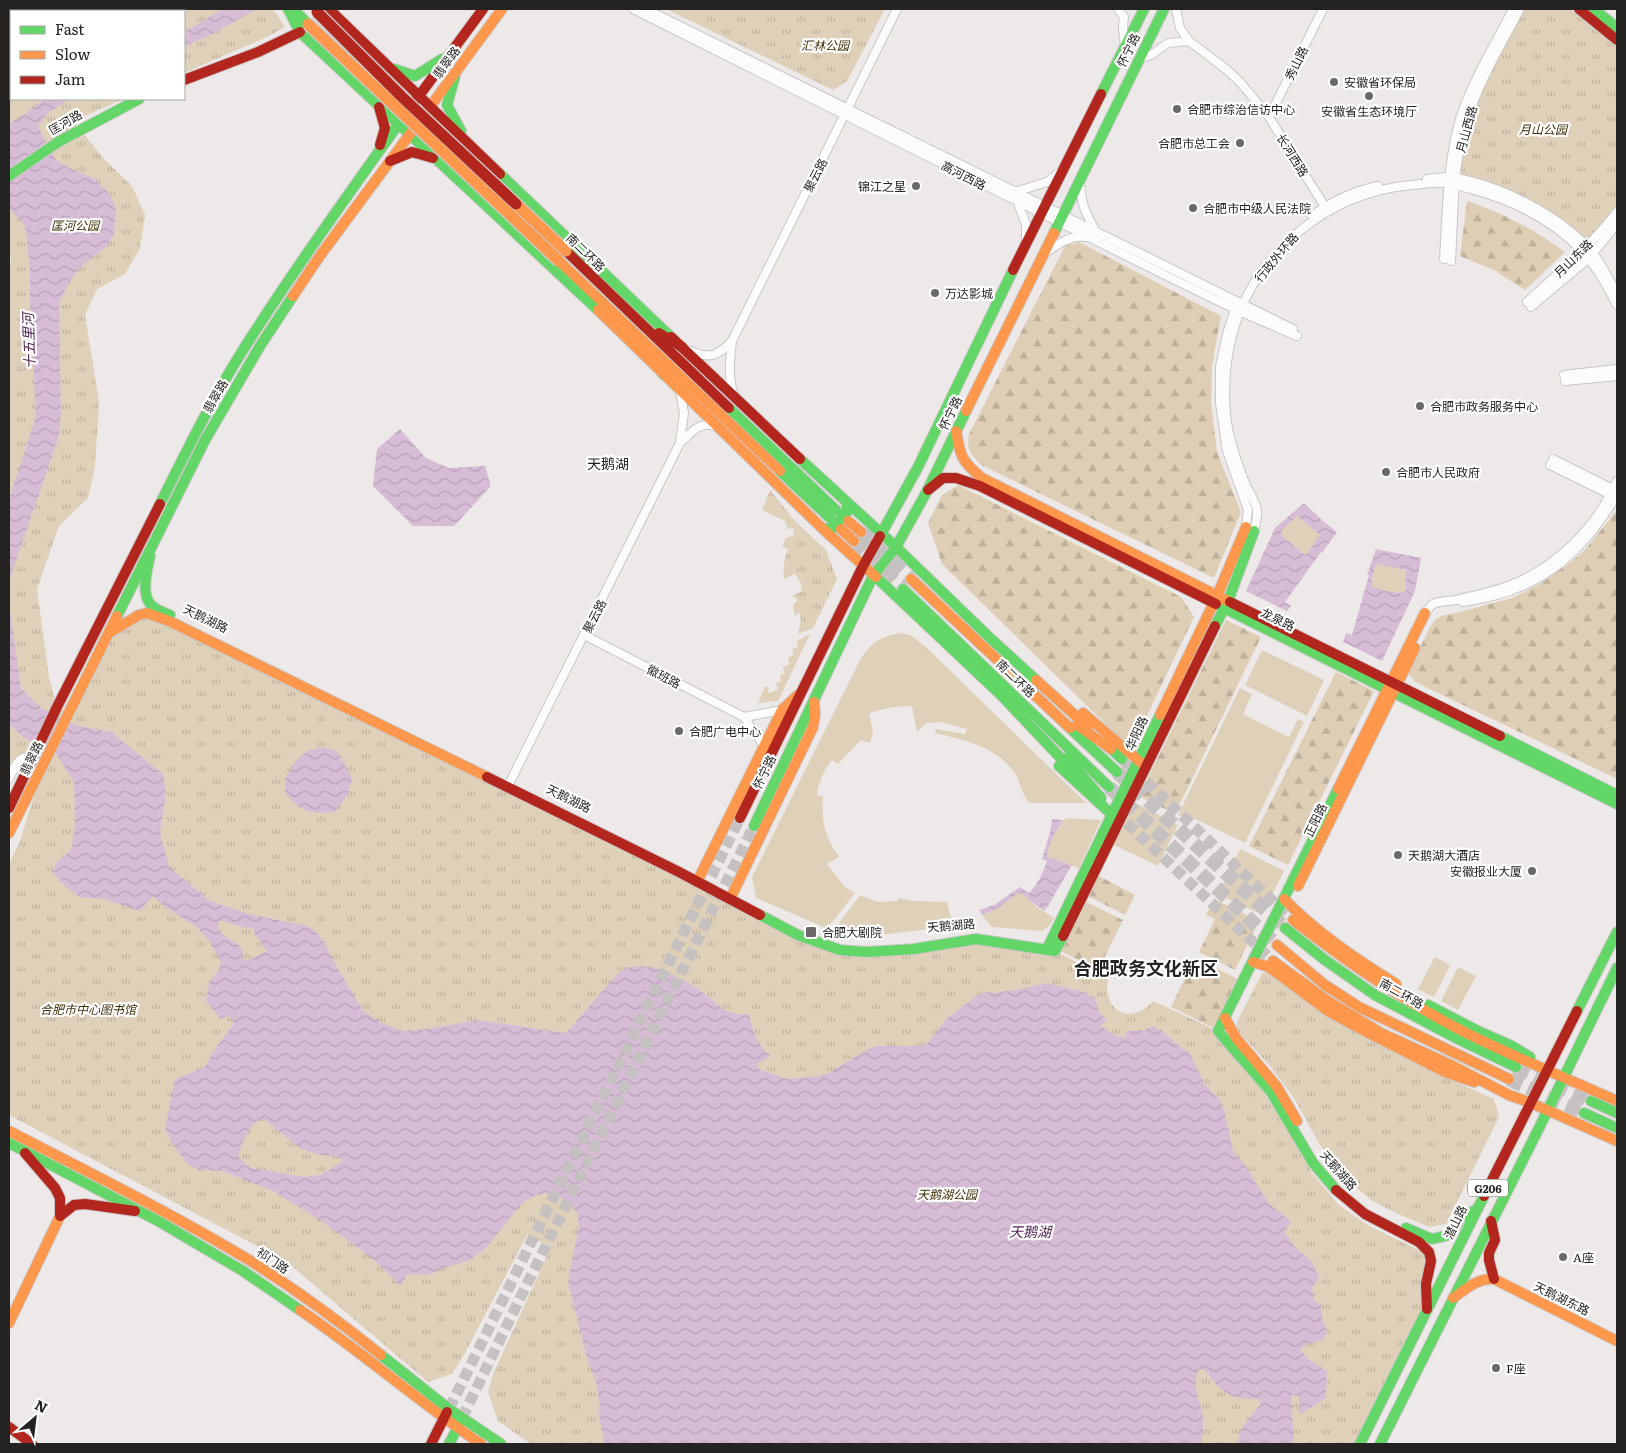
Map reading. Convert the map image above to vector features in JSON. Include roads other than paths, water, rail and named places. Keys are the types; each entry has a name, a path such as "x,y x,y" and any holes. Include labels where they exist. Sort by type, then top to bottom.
{"main road":[{"path":"288,9 379,106 570,284 823,529 873,576 900,592 1102,799 1016,698"},
{"path":"293,9 304,28"},
{"path":"329,9 587,258 896,546 991,639 1122,759"},
{"name":"翡翠路","path":"9,808 57,707 193,439 232,369 302,259 483,9"},
{"name":"翡翠路","path":"9,833 205,440 260,346 319,257 502,9"},
{"name":"怀宁路","path":"740,818 863,566 880,532 918,467 1026,243 1144,9"},
{"name":"怀宁路","path":"754,826 873,576 896,546 926,493 1164,9"},
{"path":"1579,9 1617,40"},
{"path":"1594,9 1617,28"},
{"name":"南二环路","path":"315,11 401,96 566,251 627,318"},
{"path":"185,80 258,52 304,28"},
{"name":"南二环路","path":"304,28 559,261 627,318 834,515"},
{"path":"390,68 415,76 448,55"},
{"path":"457,70 447,105 466,140"},
{"name":"匡河路","path":"9,176 58,142 137,100"},
{"path":"377,154 385,128 379,106"},
{"path":"390,161 412,152 436,159"},
{"path":"587,258 664,375"},
{"path":"570,284 627,318 682,347"},
{"name":"龙泉路","path":"956,431 960,456 964,464 982,478 1221,602"},
{"name":"龙泉路","path":"926,493 942,478 956,478 980,486 1617,795"},
{"path":"823,529 832,528 847,512 847,502"},
{"path":"845,525 857,537"},
{"name":"华阳路","path":"1053,947 1221,602 1250,529"},
{"name":"天鹅湖路","path":"154,542 147,571 145,597 149,604 427,742 508,786"},
{"path":"915,566 954,595 1076,707 1142,764"},
{"name":"南二环路","path":"911,579 1117,772"},
{"path":"900,592 914,619 994,694 1064,771 1115,818"},
{"name":"南二环路","path":"900,592 1016,698 1109,787"},
{"name":"天鹅湖路","path":"109,633 139,614 148,613 169,621 698,880 798,935 840,950 867,952 914,949 976,939 1053,947"},
{"name":"正阳路","path":"1224,1028 1428,614"},
{"name":"龙泉路","path":"1392,687 1617,804"},
{"path":"698,880 782,710 802,692"},
{"path":"731,897 813,727 815,714 814,700"},
{"path":"1042,701 1111,749"},
{"path":"1286,902 1297,914 1349,953 1412,994 1469,1026 1512,1046 1548,1069"},
{"name":"南二环路","path":"1311,934 1289,924 1325,960 1375,995 1516,1067"},
{"name":"潜山路","path":"1360,1444 1617,932"},
{"path":"1311,934 1392,991 1452,1025 1525,1061 1548,1069 1617,1101"},
{"path":"1311,934 1392,1004"},
{"path":"1277,945 1325,985 1359,1007 1509,1078"},
{"path":"1256,963 1268,966 1328,1011 1387,1044 1445,1072 1531,1103 1617,1140"},
{"path":"1325,985 1276,963 1328,1001 1381,1033 1449,1064 1509,1095"},
{"name":"G206","path":"1380,1444 1548,1110 1617,968"},
{"name":"天鹅湖路","path":"1224,1028 1232,1034 1277,1087 1324,1169 1357,1201 1376,1214 1432,1239 1449,1235 1460,1220 1477,1209"},
{"name":"天鹅湖路","path":"1224,1028 1270,1091 1319,1173 1353,1207 1419,1242 1430,1252 1432,1260 1426,1281 1428,1308"},
{"path":"1591,1101 1617,1113"},
{"path":"1584,1113 1617,1128"},
{"name":"祁门路","path":"9,1131 166,1212 250,1261 332,1317 446,1414"},
{"name":"祁门路","path":"9,1143 140,1211 244,1271 326,1326 446,1414 501,1444"},
{"path":"9,1323 60,1216 60,1198 55,1188 23,1150"},
{"path":"60,1216 74,1205 85,1204 140,1211"},
{"path":"1453,1298 1469,1288 1474,1281 1486,1278 1494,1279 1488,1260 1489,1252 1495,1240 1491,1222"},
{"name":"天鹅湖东路","path":"1494,1279 1617,1341"},
{"path":"431,1444 446,1414"},
{"path":"450,1444 460,1423"},
{"name":"祁门路","path":"460,1423 481,1444"},
{"path":"9,1427 32,1444"}],"street":[{"name":"高河西路","path":"633,9 1015,192 1043,210 1298,334"},
{"name":"高河西路","path":"646,9 660,12 1017,201 1043,210"},
{"name":"聚云路","path":"732,341 897,9"},
{"path":"1118,9 1124,17 1125,48"},
{"path":"1176,9 1180,28 1189,41"},
{"name":"秀山路","path":"1269,117 1323,9"},
{"name":"月山西路","path":"1447,260 1453,181 1452,155 1460,120 1469,95 1513,9"},
{"name":"月山西路","path":"1453,181 1466,121 1474,97 1520,9"},
{"path":"1140,58 1150,55 1168,42 1189,41"},
{"name":"长河西路","path":"1189,41 1240,82 1269,117 1326,209"},
{"path":"1015,192 1047,182 1064,169"},
{"path":"1045,253 1068,239 1094,235 1081,199 1080,179"},
{"name":"行政外环路","path":"1250,529 1248,510 1227,451 1220,403 1220,367 1227,334 1254,274 1297,227 1356,192 1398,181 1453,181 1526,210 1551,225 1584,248 1617,294"},
{"path":"1017,201 1026,224 1026,243"},
{"name":"月山东路","path":"1617,212 1608,225 1529,305 1590,256 1617,224"},
{"name":"行政外环路","path":"1590,256 1617,305"},
{"path":"682,347 696,354 714,355 722,352 732,341"},
{"path":"732,341 728,367 729,381 733,394"},
{"path":"1617,369 1564,378 1617,376"},
{"name":"聚云路","path":"508,786 680,443 684,412 680,390"},
{"name":"聚云路","path":"680,443 702,424 718,427"},
{"path":"1428,614 1434,603 1456,600 1508,586 1548,565 1577,540 1616,492 1552,462"},
{"name":"徽班路","path":"584,635 744,717 764,746"},
{"path":"744,717 782,710"},
{"path":"9,779 17,762 24,757 34,755"}],"water":[{"path":"223,9 257,9 185,47 185,31"},
{"path":"43,100 68,100 47,114 38,127 56,160 71,169 93,178 109,193 116,209 114,234 108,245 76,272 59,304 61,411 59,436 9,581 9,499 36,416 30,270 26,231 25,226 9,208 9,123 21,117"},
{"path":"400,429 426,458 449,468 485,466 491,486 454,526 413,526 373,486 377,449"},
{"path":"1304,503 1337,532 1285,602 1291,606 1287,611 1246,591 1275,528","holes":["1297,516 1320,535 1307,554 1304,554 1281,535 1281,531"]},
{"path":"1376,549 1421,558 1415,591 1382,661 1343,642 1346,633 1352,635 1369,575 1367,575","holes":["1376,564 1406,570 1405,592 1387,591 1371,585"]},
{"name":"天鹅湖","path":"9,604 21,688 41,708 75,725 111,732 163,774 165,801 160,832 169,867 210,901 248,914 308,926 325,943 363,1011 382,1023 402,1031 420,1030 478,1020 564,1033 569,1030 617,974 626,968 636,966 646,966 668,973 698,989 726,1010 737,1014 749,1014 756,1036 770,1056 757,1064 759,1069 787,1079 820,1076 831,1072 870,1048 878,1046 920,1046 928,1043 947,1018 978,995 986,992 996,993 1046,983 1088,993 1088,996 1094,996 1099,1011 1106,1020 1101,1026 1114,1035 1126,1038 1126,1032 1128,1031 1145,1030 1154,1026 1158,1031 1160,1029 1180,1047 1189,1052 1205,1085 1219,1099 1224,1108 1233,1151 1245,1165 1269,1204 1291,1221 1285,1232 1294,1246 1312,1262 1319,1278 1312,1288 1314,1301 1321,1305 1323,1324 1328,1330 1323,1340 1308,1344 1300,1349 1308,1359 1327,1371 1326,1398 1299,1415 1299,1396 1291,1395 1294,1444 1237,1444 1242,1427 1261,1404 1259,1399 1240,1398 1228,1394 1217,1385 1205,1370 1199,1369 1196,1387 1203,1416 1201,1444 605,1444 598,1412 600,1409 596,1382 587,1359 568,1282 579,1225 577,1213 569,1203 556,1195 546,1193 536,1195 522,1203 485,1249 470,1260 441,1269 429,1275 407,1274 401,1286 374,1260 345,1238 273,1191 222,1171 200,1170 187,1164 171,1142 165,1128 175,1079 204,1068 234,1023 229,1015 220,1019 206,1001 209,982 219,970 221,962 210,942 197,927 166,908 153,896 140,911 100,898 82,898 67,888 52,872 56,863 71,850 75,826 74,782 55,752 24,738 9,724","holes":["220,920 246,928 254,927 254,933 267,951 248,960 243,960 242,948 225,936 217,927","260,1119 264,1119 301,1149 344,1160 321,1175 302,1177 253,1169 238,1156 249,1130"]},
{"path":"323,747 337,751 352,778 348,794 335,812 319,813 307,811 297,805 285,793 285,779 295,762 307,751"},
{"path":"1052,819 1063,820 1051,842 1047,857 1072,865 1048,906 1044,911 1022,893 1017,894 998,908 982,915 979,910 994,905 1020,887 1029,893 1035,886 1047,861 1042,859"}],"tunnel":[{"path":"861,532 911,579"},
{"path":"854,541 903,589"},
{"path":"1122,759 1293,920"},
{"path":"1117,772 1285,928"},
{"path":"1109,787 1277,945"},
{"path":"1115,812 1273,961"},
{"path":"449,1409 740,818"},
{"path":"462,1418 754,826"},
{"path":"1516,1067 1591,1101"},
{"path":"1509,1079 1584,1113"}],"place":[{"name":"安徽省环保局","path":"1334,82"},
{"name":"安徽省生态环境厅","path":"1369,96"},
{"name":"合肥市综治信访中心","path":"1177,109"},
{"name":"合肥市总工会","path":"1240,143"},
{"name":"锦江之星","path":"916,186"},
{"name":"合肥市中级人民法院","path":"1193,208"},
{"name":"万达影城","path":"935,293"},
{"name":"合肥市政务服务中心","path":"1420,406"},
{"name":"合肥市人民政府","path":"1386,472"},
{"name":"合肥广电中心","path":"679,731"},
{"name":"天鹅湖大酒店","path":"1398,855"},
{"name":"安徽报业大厦","path":"1532,871"},
{"name":"合肥大剧院","path":"811,932"},
{"name":"A座","path":"1563,1257"},
{"name":"F座","path":"1496,1368"}],"district":[{"name":"天鹅湖","path":"608,463"},
{"name":"合肥政务文化新区","path":"1146,967"}],"park label":[{"name":"汇林公园","path":"825,45"},
{"name":"月山公园","path":"1543,129"},
{"name":"匡河公园","path":"75,225"},
{"name":"合肥市中心图书馆","path":"88,1009"},
{"name":"天鹅湖公园","path":"947,1194"}],"water label":[{"name":"十五里河","path":"28,341"}]}
